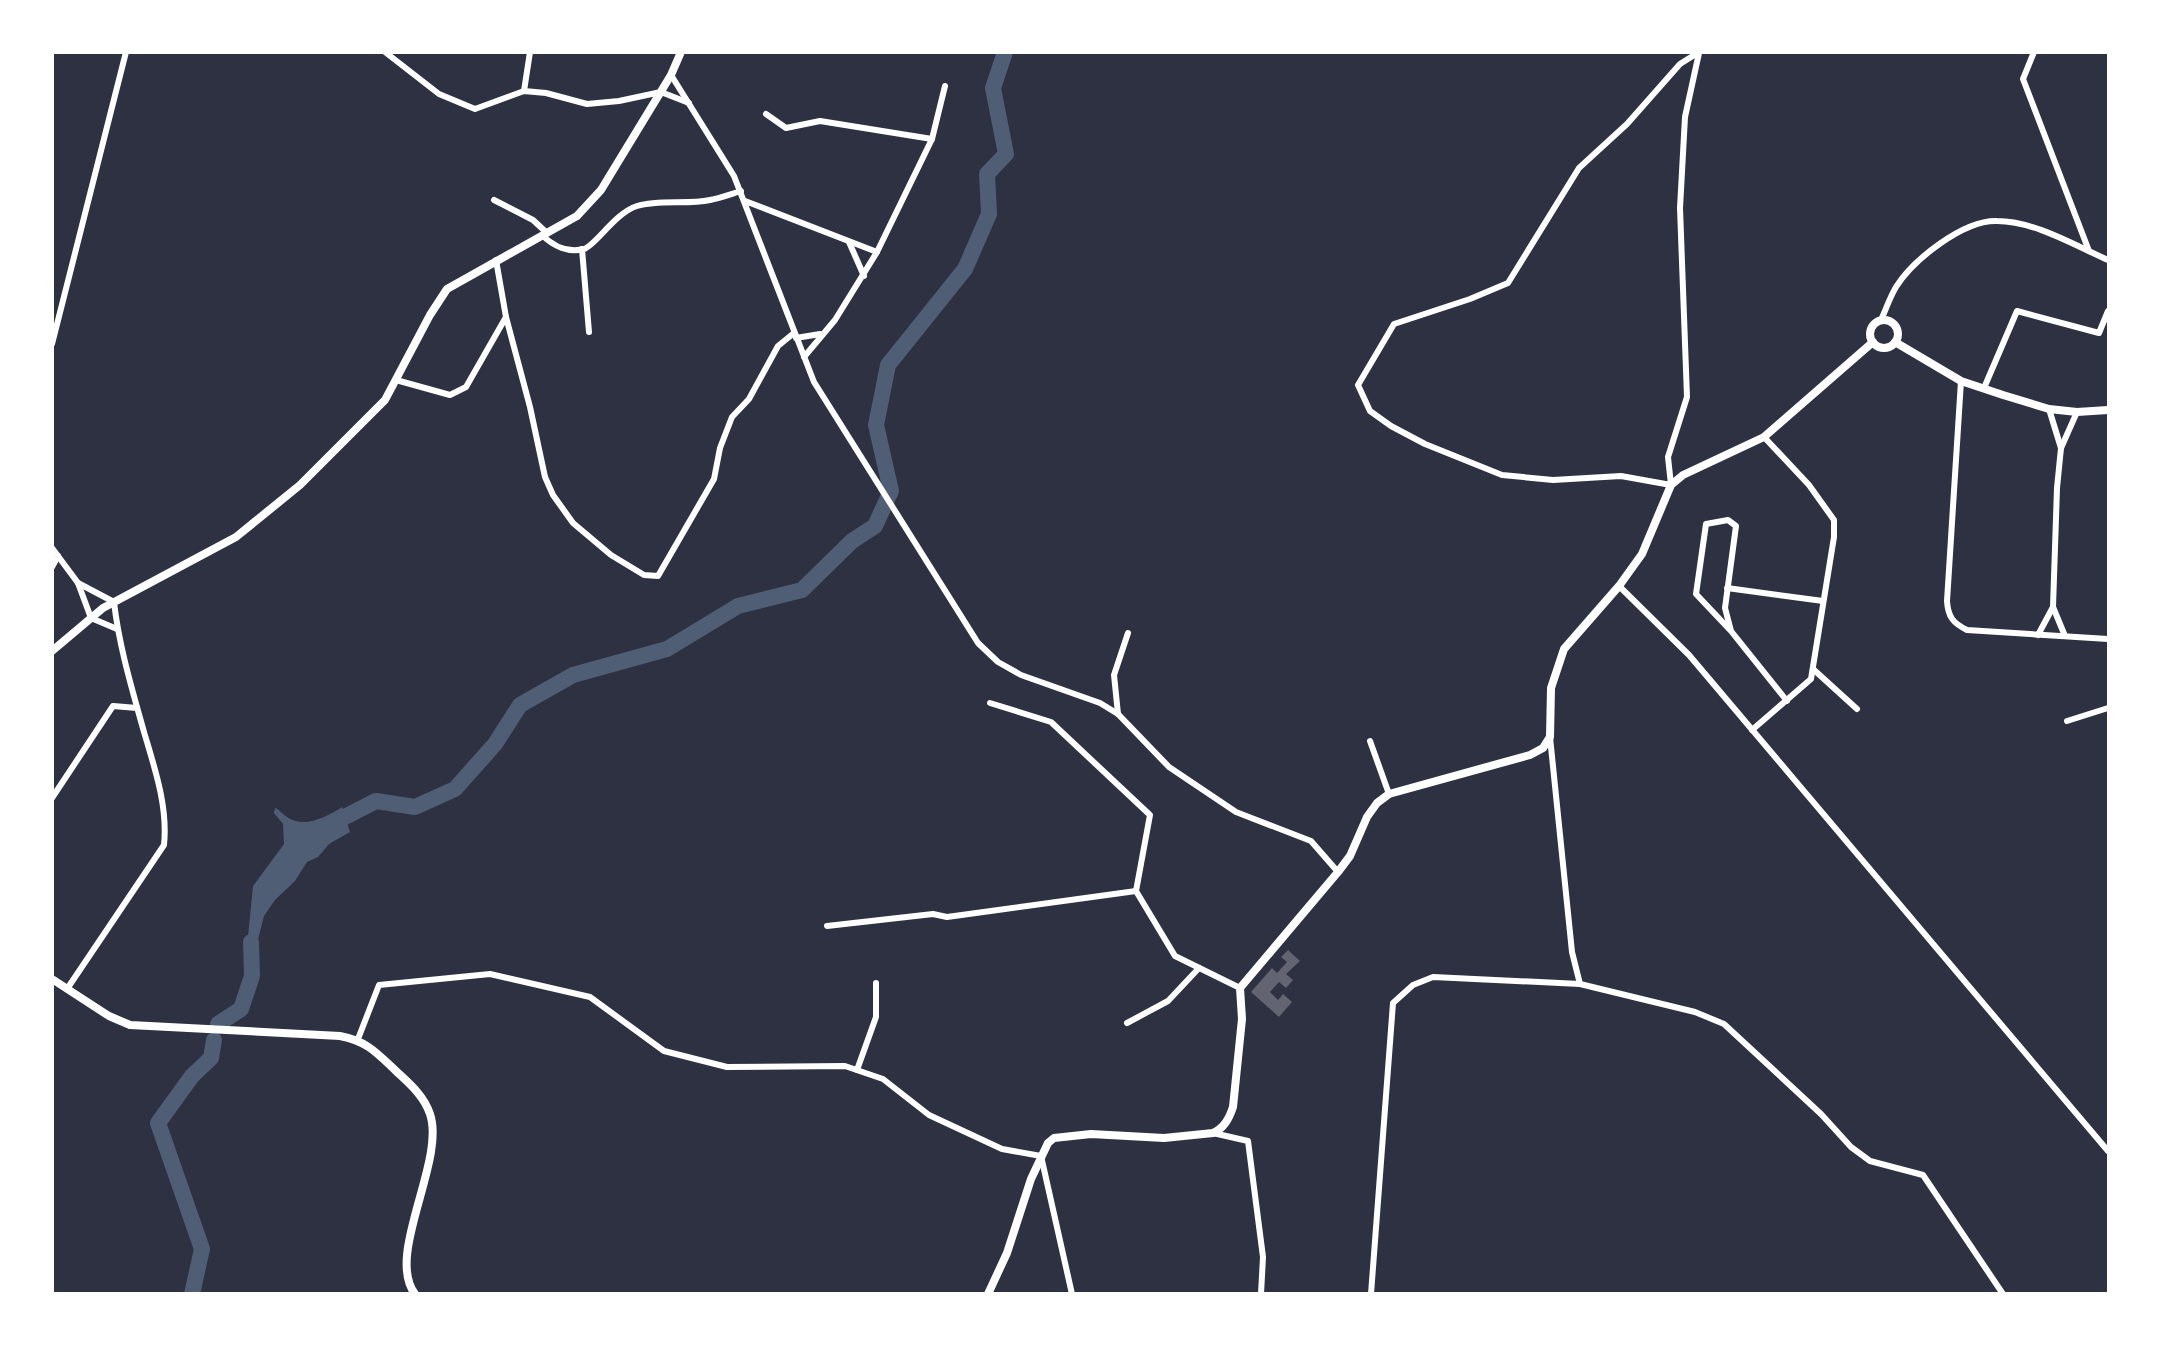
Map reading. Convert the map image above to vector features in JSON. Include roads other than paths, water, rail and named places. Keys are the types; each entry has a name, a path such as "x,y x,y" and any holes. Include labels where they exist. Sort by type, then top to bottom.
{"street":[{"path":"52,344 126,52"},
{"path":"385,52 439,94 476,109 524,91 546,93 587,104 619,101 661,92 688,103"},
{"path":"524,91 530,52"},
{"path":"52,651 103,608 236,537 308,478 385,400 430,315 447,289 577,216 601,190 671,75 681,52"},
{"path":"2034,52 2023,79 2089,251"},
{"path":"1671,485 1621,477 1553,480 1502,475 1425,444 1390,426 1370,411 1358,385 1394,324 1470,299 1508,283 1579,168 1627,124 1680,64 1699,53"},
{"path":"1671,485 1668,457 1687,397 1680,208 1685,117 1699,53"},
{"path":"671,75 741,191 814,382 978,643 998,662 1022,675 1100,703 1118,714 1169,767 1236,812 1311,841 1338,872"},
{"path":"804,357 835,320 877,252 932,139 945,86"},
{"path":"766,114 786,129 820,121 932,139"},
{"path":"494,200 533,220 551,244 566,249 582,249 589,246 609,224 636,206 710,201 741,191"},
{"path":"745,201 877,252"},
{"path":"1873,342 1871,329 1881,320 1897,286 1910,270 1947,239 1977,225 1995,220 2023,224 2109,260"},
{"path":"849,242 864,276"},
{"path":"582,249 589,332"},
{"path":"496,260 506,317 545,477 552,495 573,523 611,555 644,575 658,576 714,479 720,448 732,417 749,399 778,346 795,336 821,334"},
{"path":"1984,388 2018,311 2099,333 2109,310"},
{"path":"396,380 450,395 466,387 506,317"},
{"path":"1873,342 1884,347 1895,342 1898,333 1894,325 1881,320"},
{"path":"1580,984 1572,951 1550,737 1551,688 1558,661 1571,638 1618,586 1642,554 1671,485 1683,475 1764,436 1873,342"},
{"path":"1895,342 1960,381 2049,409 2077,412 2109,410"},
{"path":"1960,381 1947,601 1948,613 1954,624 1967,630 2109,639"},
{"path":"2049,409 2061,448 2053,607 2065,636"},
{"path":"2061,448 2077,412"},
{"path":"1752,730 1811,679 1834,520 1809,485 1764,436"},
{"path":"1731,631 1725,608 1736,526 1728,519 1706,524 1696,594 1731,631 1787,701"},
{"path":"52,548 78,583 91,618 117,629"},
{"path":"52,567 58,556"},
{"path":"78,583 114,602"},
{"path":"1618,586 1683,648 2109,1150"},
{"path":"1727,588 1823,601"},
{"path":"67,989 164,845 166,823 157,776 117,629 114,602"},
{"path":"2038,634 2053,607"},
{"path":"1118,714 1114,675 1128,633"},
{"path":"1813,669 1857,709"},
{"path":"990,703 1051,722 1150,815 1136,891 1175,956 1240,988"},
{"path":"52,798 113,706 137,708"},
{"path":"2067,720 2109,708"},
{"path":"1213,1133 1225,1124 1233,1107 1242,1019 1240,988 1350,856 1372,810 1389,794 1530,755 1544,748 1550,737"},
{"path":"1370,741 1389,794"},
{"path":"827,926 933,914 947,917 1136,891"},
{"path":"1127,1023 1168,1001 1199,968"},
{"path":"358,1039 379,985 490,974 590,997 664,1051 727,1067 845,1066 883,1079 929,1114 1002,1149 1041,1156"},
{"path":"1371,1293 1393,1003 1413,985 1433,977 1580,984 1695,1012 1724,1024 1821,1114 1851,1147 1870,1161 1923,1175 2003,1293"},
{"path":"52,979 109,1016 130,1025 358,1039 370,1047 416,1090 431,1116 432,1143 408,1253 406,1273 415,1293"},
{"path":"857,1070 876,1017 876,983"},
{"path":"988,1293 1007,1253 1030,1179 1048,1143 1061,1136 1090,1134 1164,1138 1213,1133 1248,1141 1263,1257 1261,1293"},
{"path":"1041,1156 1072,1293"}],"water":[{"path":"342,807 350,832 329,844 318,857 307,862 295,881 275,900 264,916 252,963 247,947 253,886 284,844 283,824 274,813 275,808 293,820 307,822 322,818"}],"waterway":[{"path":"325,827 376,801 415,807 455,789 495,744 520,705 573,675 667,649 738,606 802,590 852,541 875,526 891,491 876,425 888,365 965,269 989,214 987,174 1006,154 993,88 1005,52"},
{"path":"218,1024 241,1009 252,976 251,942"},
{"path":"192,1294 202,1249 158,1123 192,1076 211,1058 214,1040"}]}
